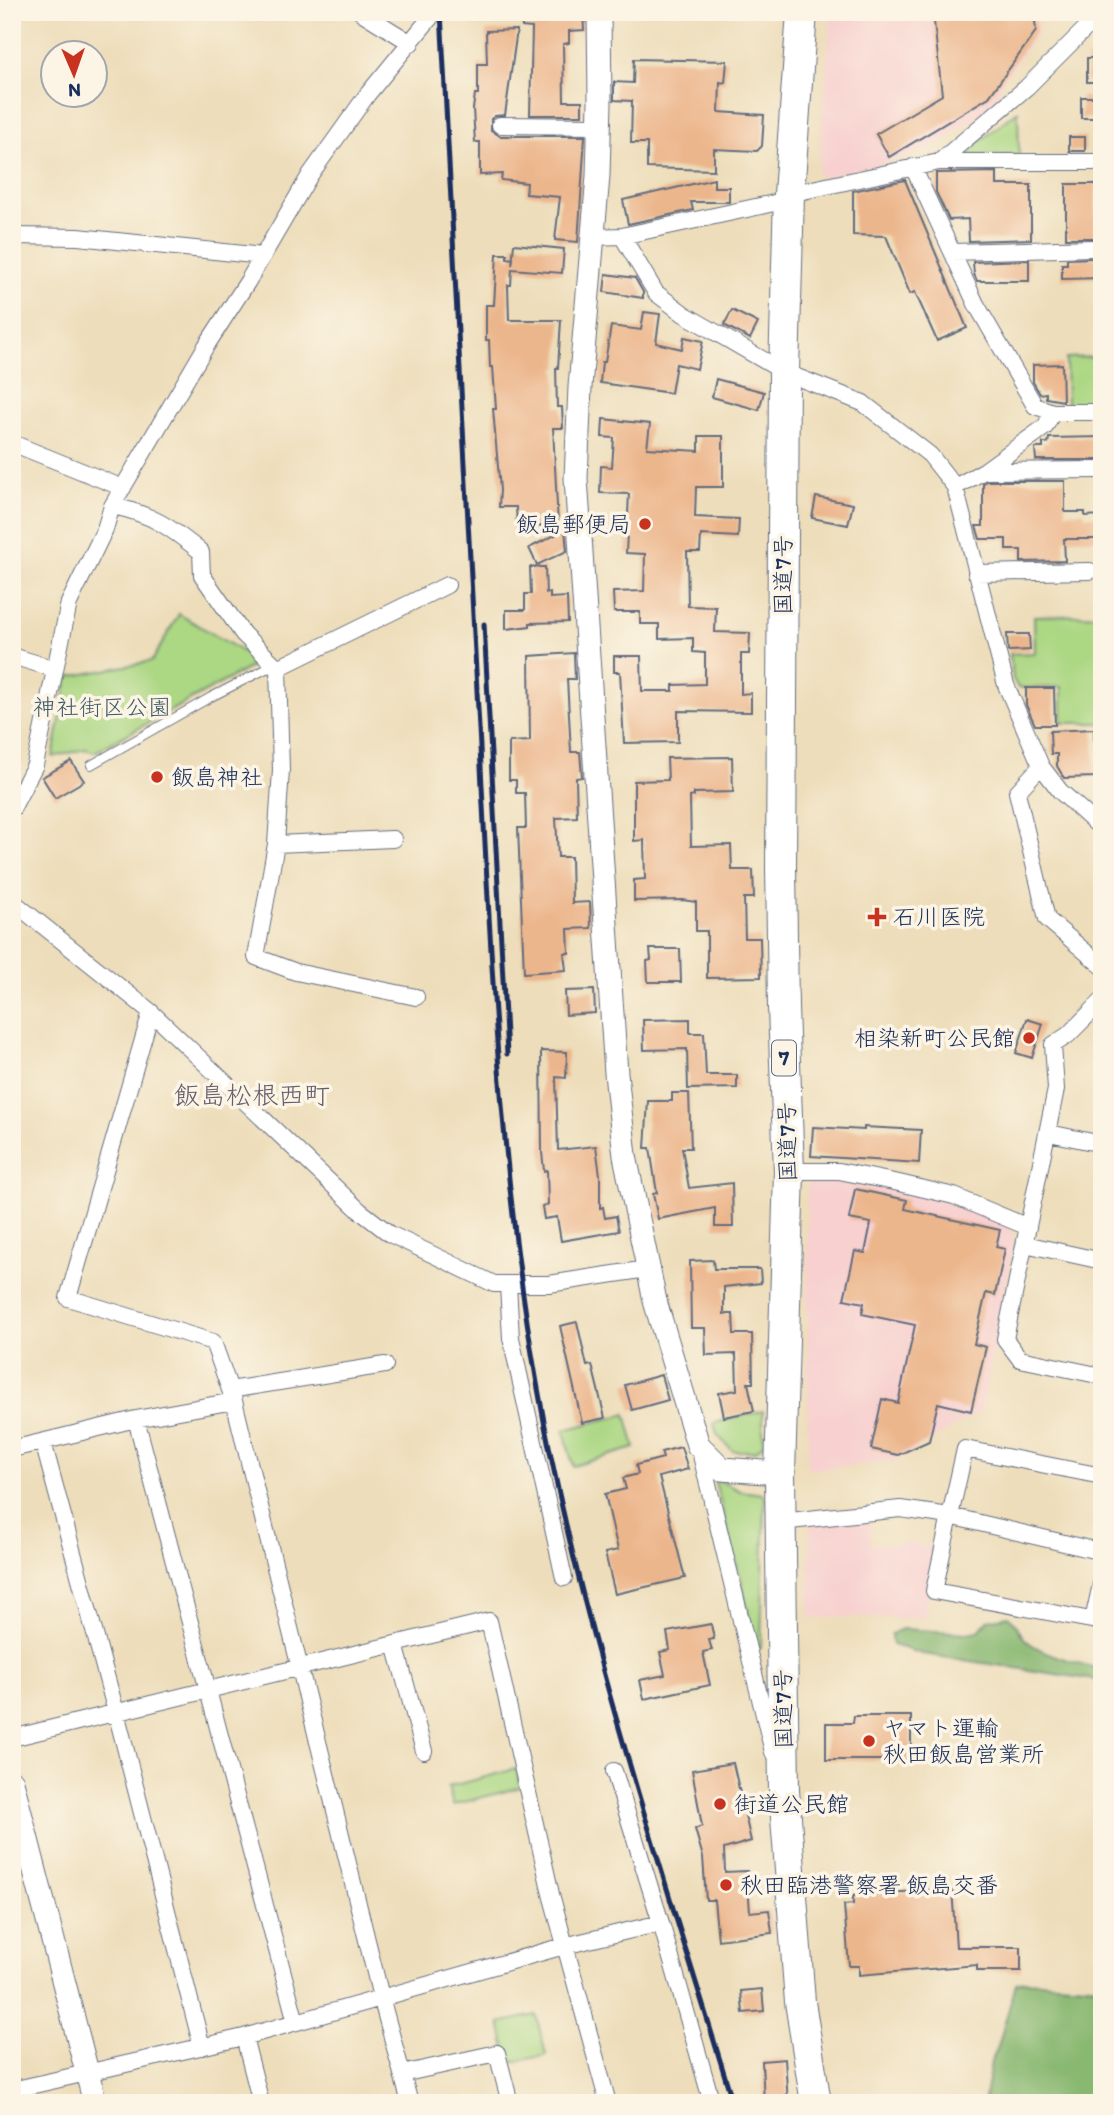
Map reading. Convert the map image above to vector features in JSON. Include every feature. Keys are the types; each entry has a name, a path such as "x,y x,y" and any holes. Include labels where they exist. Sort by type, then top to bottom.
{"highway":[{"name":"国道7号","path":"802,12 794,97 784,372 781,867 789,1171 780,1473 784,1791 800,2001 816,2103"}],"street":[{"path":"361,12 411,43"},
{"path":"12,809 35,765 69,603 105,529 112,506 310,175 367,95 435,12"},
{"path":"599,12 599,126 576,478 616,1073 625,1156 647,1269 698,1445 784,1791"},
{"path":"939,162 1027,87 1102,12"},
{"path":"500,125 599,126"},
{"path":"593,237 622,236 939,162 1102,162"},
{"path":"913,167 976,304 1035,406 1053,412 1102,412"},
{"path":"12,236 78,237 263,256"},
{"path":"622,236 656,293 684,314 784,372 863,402 930,455 955,487 1006,685 1041,766 1059,790 1102,829"},
{"path":"952,252 1093,248"},
{"path":"955,487 984,471 1045,427 1053,412"},
{"path":"12,443 123,488"},
{"path":"984,471 1101,470"},
{"path":"112,506 136,511 165,523 201,552 202,575 243,634 278,668 281,770 276,844 256,957 296,972 416,998"},
{"path":"976,573 1090,571"},
{"path":"278,668 447,585"},
{"path":"12,656 55,669"},
{"path":"1041,766 1017,792 1047,919 1102,966"},
{"path":"276,844 393,839"},
{"path":"12,901 151,1012 360,1211 390,1234 494,1284 549,1284 647,1269"},
{"path":"1102,1000 1068,1035 1053,1045 1056,1089 1049,1133 1005,1339 1020,1359 1102,1377"},
{"path":"151,1012 68,1298 213,1342 232,1395 381,1997 410,2103"},
{"path":"1049,1133 1102,1144"},
{"path":"789,1171 839,1171 954,1196 1027,1236 1102,1261"},
{"path":"508,1285 511,1338 564,1578"},
{"path":"12,1449 232,1395 385,1365"},
{"path":"136,1419 296,2022"},
{"path":"43,1441 202,2047"},
{"path":"698,1445 722,1469 780,1473"},
{"path":"1102,1476 965,1449 934,1591 1097,1621 1102,1580"},
{"path":"781,1522 900,1508 950,1516 1102,1552"},
{"path":"12,1738 489,1621 564,1946 608,2103"},
{"path":"395,1644 424,1751"},
{"path":"614,1771 712,2103"},
{"path":"12,1782 95,2103"},
{"path":"12,2090 244,2037 564,1946 660,1923"},
{"path":"244,2037 261,2103"},
{"path":"402,2074 497,2053 510,2103"}],"lane":[{"path":"90,765 211,697 266,669 278,668"}],"shaded area":[{"path":"831,12 1036,12 1038,31 1002,83 995,104 933,147 894,161 824,177 818,175"},
{"path":"837,1177 900,1188 970,1209 1011,1228 1014,1246 981,1411 895,1461 808,1470 807,1189 815,1178"},
{"path":"869,1518 871,1545 914,1543 936,1550 924,1618 809,1617 810,1524"}],"green space":[{"path":"1018,111 1019,155 961,156"},
{"path":"1102,357 1102,407 1067,407 1066,358"},
{"name":"神社街区公園","path":"179,614 260,662 95,752 85,749 53,757 68,677 152,661"},
{"path":"1102,615 1102,723 1062,723 1062,687 1018,688 1013,679 1010,654 1035,653 1034,616"},
{"path":"763,1411 763,1445 755,1451 733,1451 717,1435 714,1423"},
{"path":"626,1414 635,1448 573,1466 564,1430"},
{"path":"718,1480 740,1491 763,1494 765,1498 761,1647 758,1649 755,1646 743,1587 715,1482"},
{"path":"1008,1616 1030,1643 1060,1657 1102,1670 1102,1681 923,1654 892,1645 891,1634 902,1629 967,1633 979,1631 988,1620"},
{"path":"516,1769 521,1787 453,1805 448,1787"},
{"path":"1024,1981 1102,1986 1102,2103 984,2103 991,2062 998,2047 1016,1983"},
{"path":"536,2015 546,2055 509,2063 500,2023"}],"building":[{"path":"521,12 583,12 584,30 569,31 569,43 563,44 564,101 582,101 582,115 530,115 532,28 522,27"},
{"path":"933,12 1034,12 1036,31 989,97 889,157 876,134 942,95"},
{"path":"517,30 505,115 491,119 491,130 500,136 585,136 578,242 555,240 560,197 526,194 527,183 501,180 502,174 480,175 480,142 475,142 473,109 475,94 478,94 478,64 487,64 486,31"},
{"path":"1087,58 1102,58 1102,82 1087,82"},
{"path":"634,59 727,61 725,83 720,82 719,112 764,115 762,146 757,151 714,149 714,170 647,168 647,143 631,143 632,101 614,100 614,82 633,83"},
{"path":"1081,97 1099,97 1100,118 1081,118"},
{"path":"1069,137 1085,137 1085,151 1069,151"},
{"path":"997,172 997,185 1031,185 1031,239 969,241 968,219 949,220 936,192 936,173"},
{"path":"714,179 714,187 729,187 729,202 691,202 693,210 628,224 623,200"},
{"path":"905,180 967,328 937,341 915,292 910,294 886,236 853,235 853,191"},
{"path":"1066,184 1096,184 1096,238 1066,238"},
{"path":"514,244 564,249 562,273 512,269 511,285 508,285 509,320 561,320 556,368 557,407 562,407 563,428 553,428 558,525 517,528 516,507 499,507 493,409 496,409 493,367 490,367 489,340 486,340 486,305 494,305 497,254 507,254 507,258 513,259"},
{"path":"1102,254 1102,278 1062,279 1062,264 1067,264 1067,259 1094,258"},
{"path":"1029,260 1029,281 977,281 974,274 973,262"},
{"path":"606,274 635,278 643,292 643,298 604,292"},
{"path":"732,310 758,323 750,339 724,325"},
{"path":"644,312 660,314 656,343 682,349 684,337 703,341 697,369 676,364 671,393 600,383 611,326 641,330"},
{"path":"1062,364 1063,401 1046,398 1046,393 1040,394 1033,382 1033,365"},
{"path":"716,379 764,392 759,410 712,397"},
{"path":"603,419 650,424 647,448 699,451 699,436 723,436 723,487 696,487 695,517 739,519 738,537 701,535 700,552 687,552 688,606 716,607 715,632 750,633 749,654 741,654 741,694 751,693 751,712 678,711 678,742 624,743 620,672 614,672 614,656 641,656 642,691 673,691 673,685 705,684 705,653 693,652 693,638 659,639 659,624 640,624 640,612 614,612 613,592 644,591 645,554 626,553 629,494 600,493 601,466 612,467 614,438 602,437"},
{"path":"1102,437 1102,460 1036,460 1035,448 1043,448 1043,443 1048,443 1049,438"},
{"path":"1065,481 1065,512 1085,512 1085,516 1102,515 1102,539 1064,539 1065,561 1021,562 1021,550 1006,550 1006,539 980,539 976,526 983,526 983,483"},
{"path":"816,497 853,504 848,525 812,518"},
{"path":"565,530 567,551 537,565 529,548"},
{"path":"530,567 545,567 546,593 550,593 550,598 567,597 568,622 530,623 530,626 506,629 506,610 525,610 525,594 531,594"},
{"path":"1007,634 1029,634 1030,650 1008,651"},
{"path":"574,653 575,679 567,679 571,752 580,752 582,777 576,778 577,817 556,818 558,857 571,857 572,903 590,902 591,928 568,929 569,953 564,953 566,970 524,973 518,828 526,828 525,793 516,793 516,780 509,780 509,742 530,741 529,656"},
{"path":"1026,688 1054,688 1055,725 1035,725 1026,705"},
{"path":"1094,729 1095,777 1064,778 1057,766 1057,754 1051,754 1050,731"},
{"path":"732,757 733,792 694,793 694,796 690,797 691,846 731,845 732,870 753,870 754,898 744,898 745,938 760,938 761,977 707,978 707,931 696,931 696,902 634,901 634,880 645,879 644,840 634,841 634,781 668,780 667,758"},
{"path":"71,761 84,781 55,798 42,777"},
{"path":"650,949 680,949 681,982 648,982 647,961 651,960"},
{"path":"594,990 595,1013 566,1015 565,991"},
{"path":"690,1019 690,1033 704,1033 706,1075 737,1075 737,1088 688,1089 687,1049 644,1050 643,1020"},
{"name":"相染新町公民館","path":"1027,1019 1043,1024 1032,1058 1016,1053"},
{"path":"541,1051 567,1052 566,1078 556,1077 558,1150 596,1146 600,1175 600,1208 603,1207 605,1218 616,1216 619,1231 561,1241 557,1217 544,1219 542,1206 548,1205 547,1170 544,1171 542,1152"},
{"path":"672,1093 689,1093 691,1148 682,1148 689,1188 732,1183 733,1227 715,1227 715,1208 658,1219 653,1194 657,1193 650,1148 645,1148 648,1101 672,1101"},
{"path":"813,1127 921,1130 919,1163 811,1156"},
{"path":"855,1189 907,1200 905,1209 1000,1230 996,1247 1005,1249 995,1295 986,1293 974,1344 986,1347 971,1411 938,1403 929,1441 898,1455 871,1449 882,1399 898,1403 915,1325 862,1314 864,1303 844,1299 855,1251 865,1253 871,1223 849,1219"},
{"path":"713,1260 714,1269 760,1269 761,1283 724,1287 724,1314 733,1314 734,1334 752,1334 753,1383 748,1383 754,1411 724,1417 719,1393 737,1390 736,1354 706,1355 705,1328 691,1328 690,1261"},
{"path":"577,1322 587,1366 592,1365 605,1418 582,1423 560,1326"},
{"path":"661,1375 668,1400 632,1410 625,1385"},
{"path":"681,1447 688,1469 659,1477 685,1578 615,1594 605,1553 618,1550 605,1494 626,1489 623,1478 638,1474 636,1465 663,1458 661,1452"},
{"path":"711,1624 714,1639 709,1640 712,1650 703,1652 710,1685 644,1699 640,1680 665,1675 660,1652 670,1650 667,1632"},
{"name":"ヤマト運輸 秋田飯島営業所","path":"854,1716 911,1716 911,1760 826,1760 826,1723 853,1723"},
{"path":"733,1763 751,1841 724,1849 725,1872 747,1871 750,1912 769,1910 772,1933 718,1940 714,1900 706,1900 703,1857 695,1829 702,1826 692,1770"},
{"path":"952,1888 956,1947 1021,1947 1021,1971 977,1971 977,1965 859,1975 859,1966 849,1966 844,1905 853,1904 853,1896"},
{"path":"762,1989 764,2011 743,2013 741,1991"},
{"path":"785,2059 788,2103 764,2103 762,2061"}],"railway":[{"path":"441,12 493,986 506,1146 524,1304 555,1475 599,1656 733,2103"},
{"path":"484,624 507,1054"}],"place":[{"name":"飯島郵便局","path":"645,524"},
{"name":"飯島神社","path":"157,777"},
{"name":"石川医院","path":"877,917"},
{"name":"相染新町公民館","path":"1029,1038"},
{"name":"ヤマト運輸 秋田飯島営業所","path":"869,1741"},
{"name":"街道公民館","path":"720,1804"},
{"name":"秋田臨港警察署 飯島交番","path":"726,1885"}],"district":[{"name":"飯島松根西町","path":"252,1095"}]}
